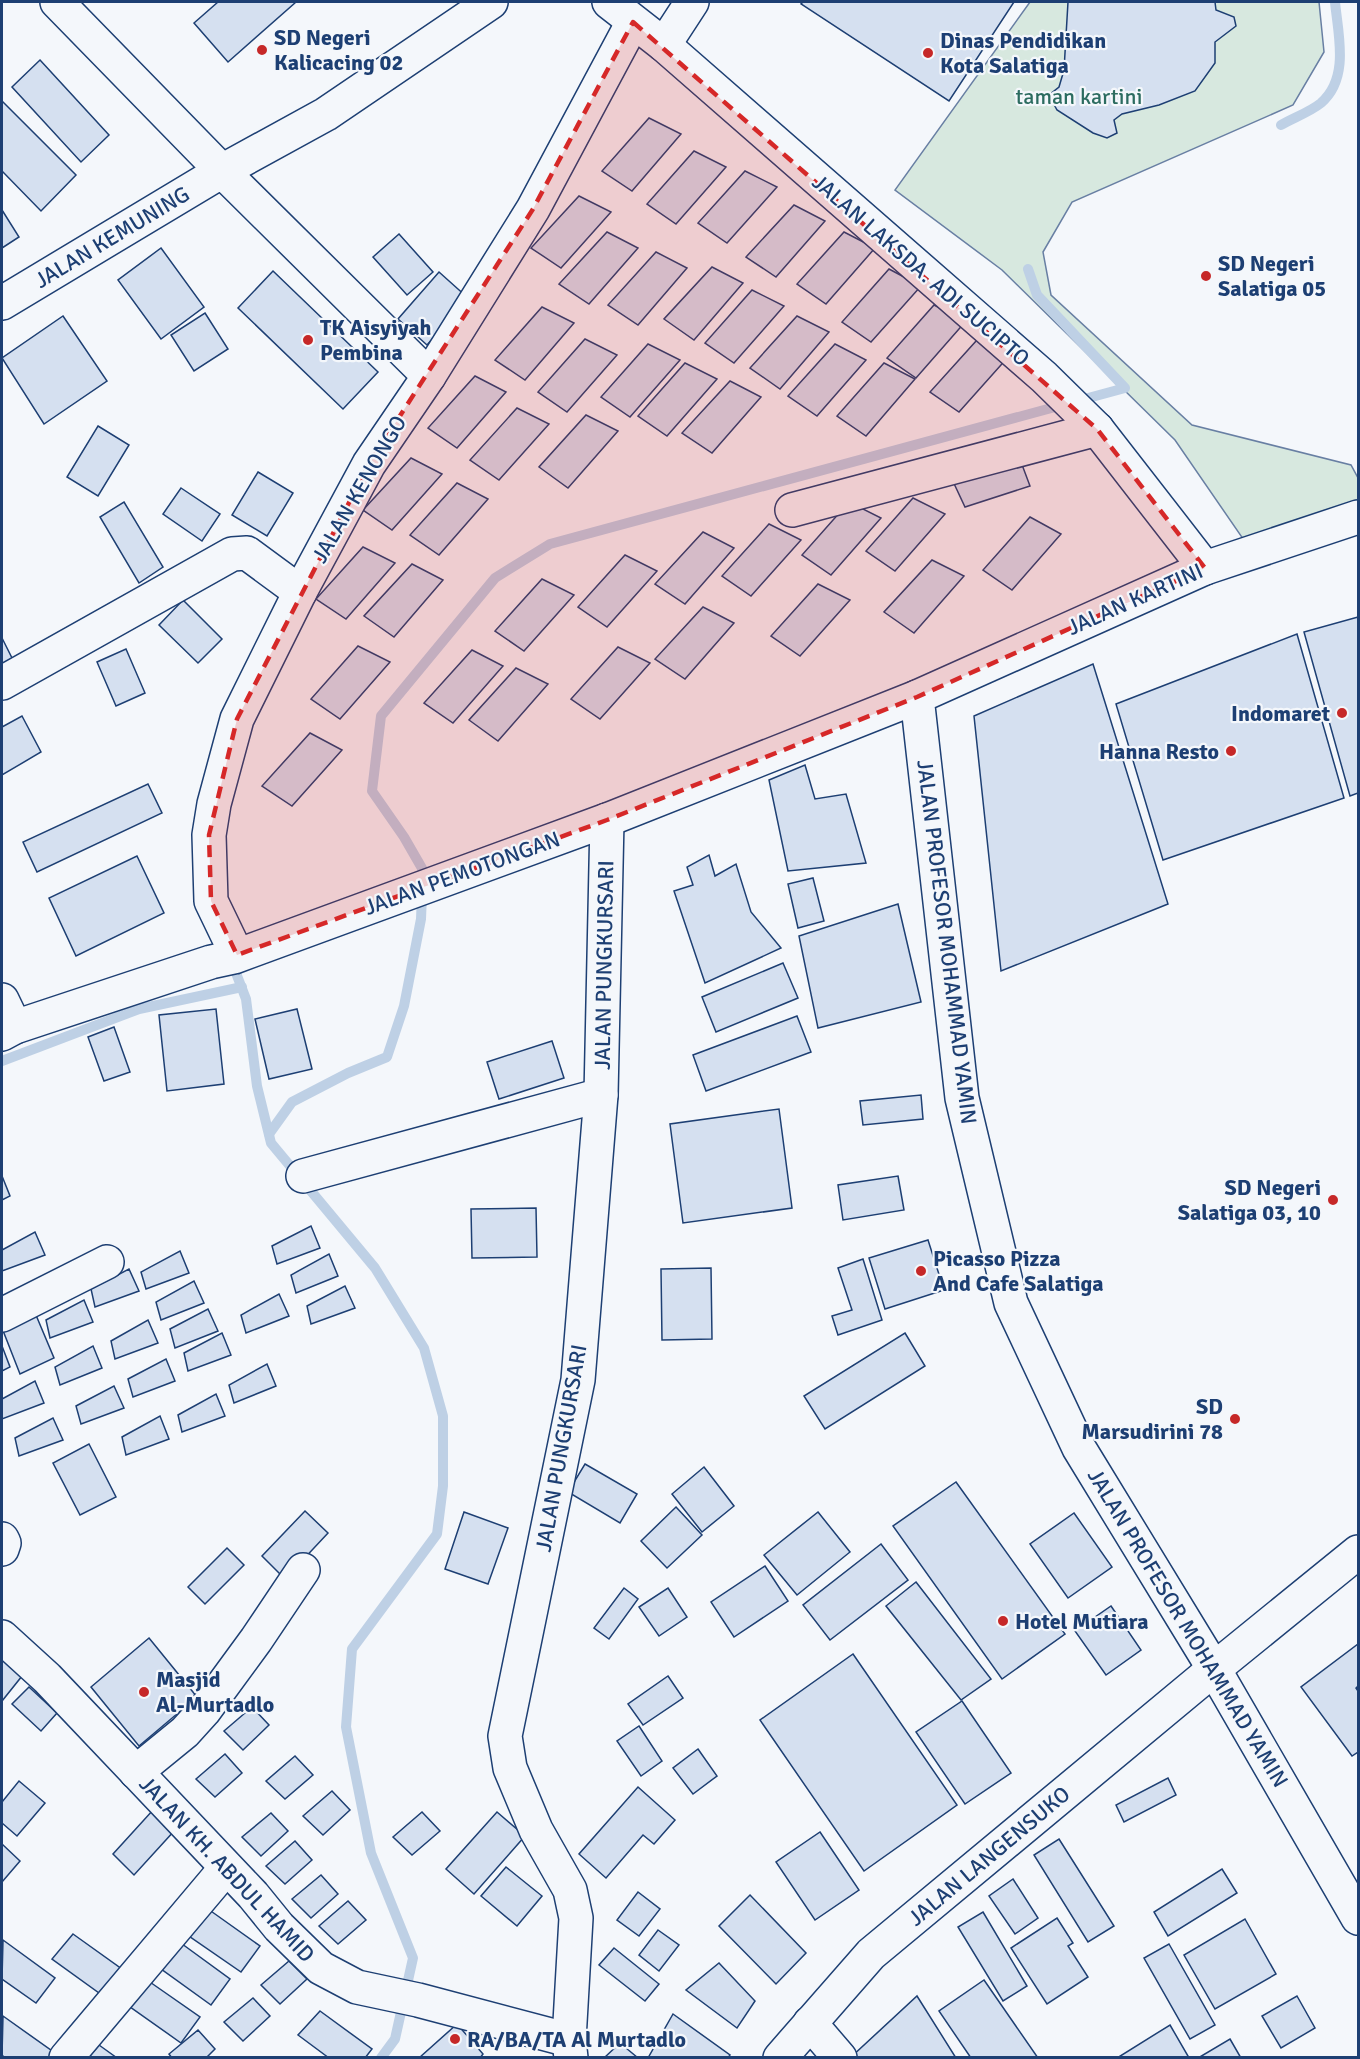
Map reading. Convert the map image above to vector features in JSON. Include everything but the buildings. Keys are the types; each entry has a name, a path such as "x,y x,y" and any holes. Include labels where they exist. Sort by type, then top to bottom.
{"street":[{"path":"57,2 423,372"},
{"path":"222,171 326,114 491,2"},
{"path":"664,45 692,2"},
{"name":"JALAN LAKSDA. ADI SUCIPTO","path":"623,13 664,45 1044,377 1096,427 1204,568"},
{"name":"JALAN KENONGO","path":"227,958 211,902 209,835 214,804 237,720 296,589 423,372 533,209 623,13"},
{"name":"JALAN KEMUNING","path":"2,303 222,171"},
{"path":"792,510 1096,427"},
{"name":"JALAN KARTINI","path":"917,697 1204,568 1359,517"},
{"path":"2,683 232,554 247,554 296,589"},
{"name":"JALAN PEMOTONGAN","path":"6,1020 227,958 447,880 607,820 917,697"},
{"name":"JALAN PROFESOR MOHAMMAD YAMIN","path":"917,697 962,1098 1011,1303 1079,1448 1214,1669 1359,1918"},
{"name":"JALAN PUNGKURSARI","path":"570,2049 576,1918 574,1904 570,1890 536,1830 510,1768 505,1736 578,1380 601,1095 607,820"},
{"path":"303,1176 601,1095"},
{"path":"2,1315 107,1262"},
{"path":"2,1539 4,1543 2,1549"},
{"name":"JALAN LANGENSUKO","path":"780,2058 871,1954 1214,1669 1359,1552"},
{"path":"136,1772 185,1732 204,1711 303,1570"},
{"name":"JALAN KH. ABDUL HAMID","path":"2,1637 47,1678 254,1895 279,1927 321,1968 357,1987 418,2000 570,2049"},
{"path":"66,2058 226,1868"},
{"path":"810,2023 840,2058"}],"highlighted area":[{"path":"633,22 1097,429 1205,568 917,697 607,820 237,955 211,901 209,835 237,719 369,464 533,209"}],"green space":[{"name":"taman kartini","path":"1030,2 1319,2 1324,52 1293,105 1072,202 1043,252 1051,295 1192,425 1351,465 1358,478 1358,520 1250,549 1175,440 1002,270 895,190"}],"waterway":[{"path":"1281,125 1321,103 1330,93 1336,81 1340,41 1335,2"},
{"path":"269,1134 292,1102 348,1073 387,1057 404,1006 421,919 423,870 404,837 372,791 381,716 495,578 550,544 1125,388 1037,295 1028,269"},
{"path":"231,960 246,999 257,1086 271,1143 375,1268 424,1348 443,1416 443,1486 437,1534 352,1649 346,1727 371,1853 413,1958 395,2039 381,2058"},
{"path":"2,1061 139,1009 242,987"}],"place":[{"name":"SD Negeri Kalicacing 02","path":"262,50"},
{"name":"Dinas Pendidikan Kota Salatiga","path":"928,53"},
{"name":"SD Negeri Salatiga 05","path":"1206,276"},
{"name":"TK Aisyiyah Pembina","path":"308,340"},
{"name":"Indomaret","path":"1342,713"},
{"name":"Hanna Resto","path":"1231,751"},
{"name":"SD Negeri Salatiga 03, 10","path":"1333,1200"},
{"name":"Picasso Pizza And Cafe Salatiga","path":"921,1271"},
{"name":"SD Marsudirini 78","path":"1235,1419"},
{"name":"Hotel Mutiara","path":"1003,1621"},
{"name":"Masjid Al-Murtadlo","path":"144,1692"},
{"name":"RA/BA/TA Al Murtadlo","path":"455,2039"}]}
